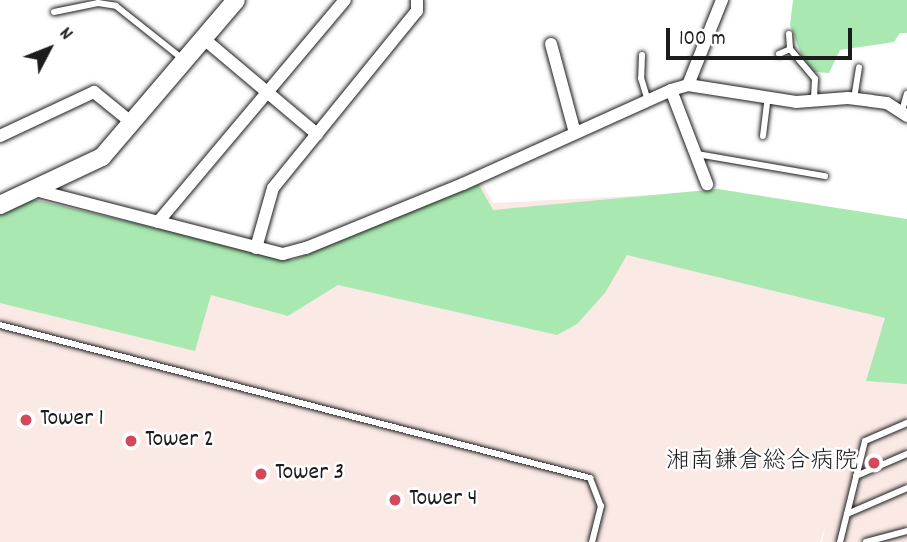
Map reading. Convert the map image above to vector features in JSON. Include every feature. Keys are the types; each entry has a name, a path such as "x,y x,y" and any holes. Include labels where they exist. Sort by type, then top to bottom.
{"street":[{"path":"0,205 102,157 236,0"},
{"path":"158,222 345,0"},
{"path":"256,248 273,188 417,11 417,0"},
{"path":"688,85 722,0"},
{"path":"204,39 317,134"},
{"path":"551,44 575,132"},
{"path":"35,190 283,254 306,248 463,184 575,132 688,85 796,102 854,99 887,103 905,114"},
{"path":"671,90 707,184"},
{"path":"0,136 94,92 132,123"}],"lane":[{"path":"54,12 98,2 116,6 185,61"},
{"path":"789,34 790,49 815,79 814,100"},
{"path":"779,54 790,49"},
{"path":"642,55 641,78 648,101"},
{"path":"854,99 859,67"},
{"path":"905,114 907,94"},
{"path":"763,136 768,97"},
{"path":"695,154 825,176"},
{"path":"0,325 590,478 601,506 592,542"},
{"path":"840,542 865,441 907,423"},
{"path":"856,476 907,454"},
{"path":"847,514 907,488"},
{"path":"866,542 907,531"}],"shaded area":[{"path":"480,180 493,203 714,192 907,222 907,542 822,542 825,528 820,542 0,542 0,214 292,264"}],"green space":[{"path":"793,0 907,0 907,33 900,33 894,42 840,50 829,73 814,72 803,59 790,25"},
{"path":"478,183 493,210 718,189 907,219 907,384 866,381 885,318 627,255 605,293 577,324 557,335 338,285 288,316 211,295 195,351 0,303 0,214 32,199 293,260"}],"place":[{"name":"Tower 1","path":"26,420"},
{"name":"Tower 2","path":"131,441"},
{"name":"湘南鎌倉総合病院","path":"874,463"},
{"name":"Tower 3","path":"261,474"},
{"name":"Tower 4","path":"395,500"}]}
